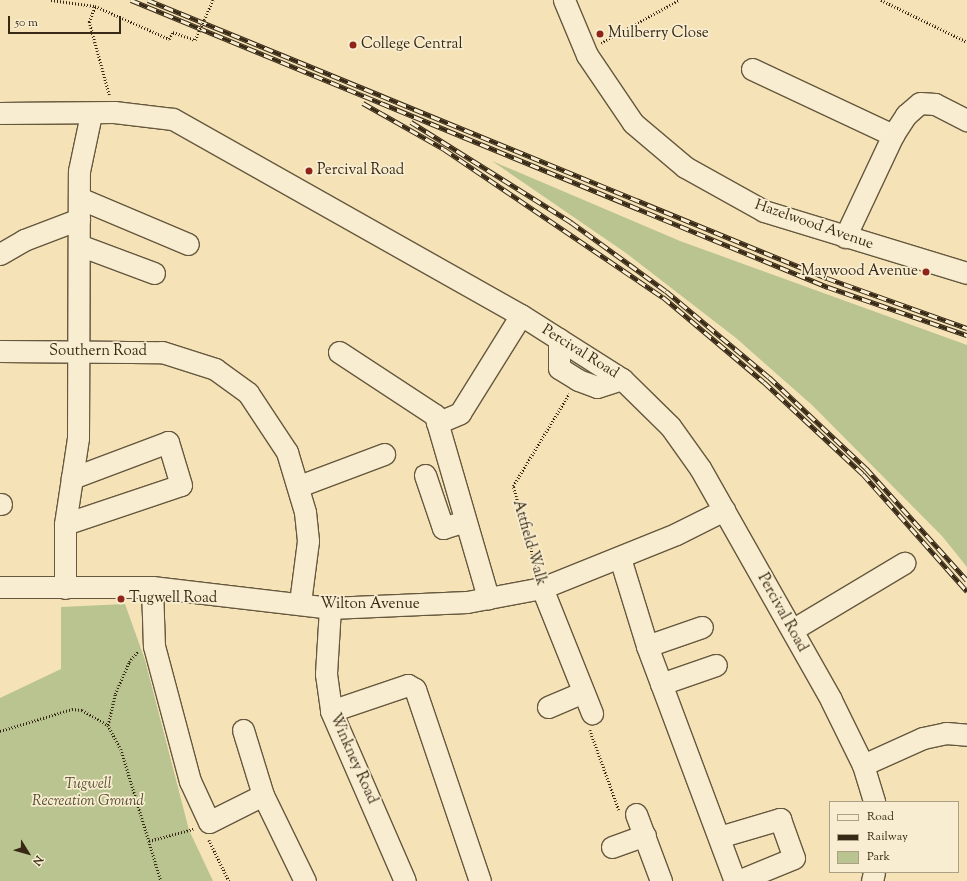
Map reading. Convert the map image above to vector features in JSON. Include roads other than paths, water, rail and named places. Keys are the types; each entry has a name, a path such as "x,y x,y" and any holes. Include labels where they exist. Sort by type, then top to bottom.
{"street":[{"name":"Hazelwood Avenue","path":"564,0 585,51 633,123 685,167 764,211 845,237 967,273"},
{"path":"752,69 893,135"},
{"path":"845,237 893,135 906,115 920,103 935,104 967,120"},
{"name":"Percival Road","path":"0,113 90,114 114,112 173,119 521,316 622,379 670,426 700,468 792,630 863,766 874,801"},
{"path":"65,588 65,524 78,438 80,352 78,219 79,171 90,114"},
{"path":"79,198 188,244"},
{"path":"0,254 24,240 78,219"},
{"path":"79,245 154,274"},
{"path":"437,423 460,413 521,316"},
{"path":"559,339 559,368 578,380 597,387 622,379"},
{"name":"Southern Road","path":"0,351 162,352 215,369 248,393 262,410 287,452 299,486 308,541 300,603"},
{"path":"339,352 435,415 488,598"},
{"path":"65,524 181,485 168,442 72,478"},
{"path":"299,486 384,454"},
{"path":"424,475 443,528 465,521"},
{"name":"Wilton Avenue","path":"0,587 152,587 300,603 330,608 406,606 488,598 542,588 620,558 724,510"},
{"path":"620,558 647,646 735,881"},
{"path":"792,630 904,564"},
{"path":"152,587 154,646 190,781 214,820 263,795"},
{"name":"Attfield Walk","path":"542,588 592,713"},
{"name":"Winkney Road","path":"330,608 326,674 331,710 405,881"},
{"path":"647,646 702,627"},
{"path":"661,684 716,665"},
{"path":"331,710 408,685 415,689 480,881"},
{"path":"548,707 583,692"},
{"path":"243,730 263,795 305,881"},
{"path":"863,766 923,738 946,733 967,735"},
{"path":"636,814 661,881"},
{"path":"718,837 780,819 794,858 738,881"},
{"path":"612,847 644,835"}],"railway":[{"path":"131,0 828,287 967,335"},
{"path":"148,0 827,278 967,328"},
{"path":"363,103 444,149 663,297 764,382 863,474 967,591"},
{"path":"411,122 571,222 666,291 769,377 866,468 967,580"}],"place":[{"name":"Mulberry Close","path":"600,34"},
{"name":"College Central","path":"353,45"},
{"name":"Percival Road","path":"309,171"},
{"name":"Maywood Avenue","path":"926,272"},
{"name":"Tugwell Road","path":"121,599"}],"park label":[{"name":"Tugwell Recreation Ground","path":"88,792"}]}
